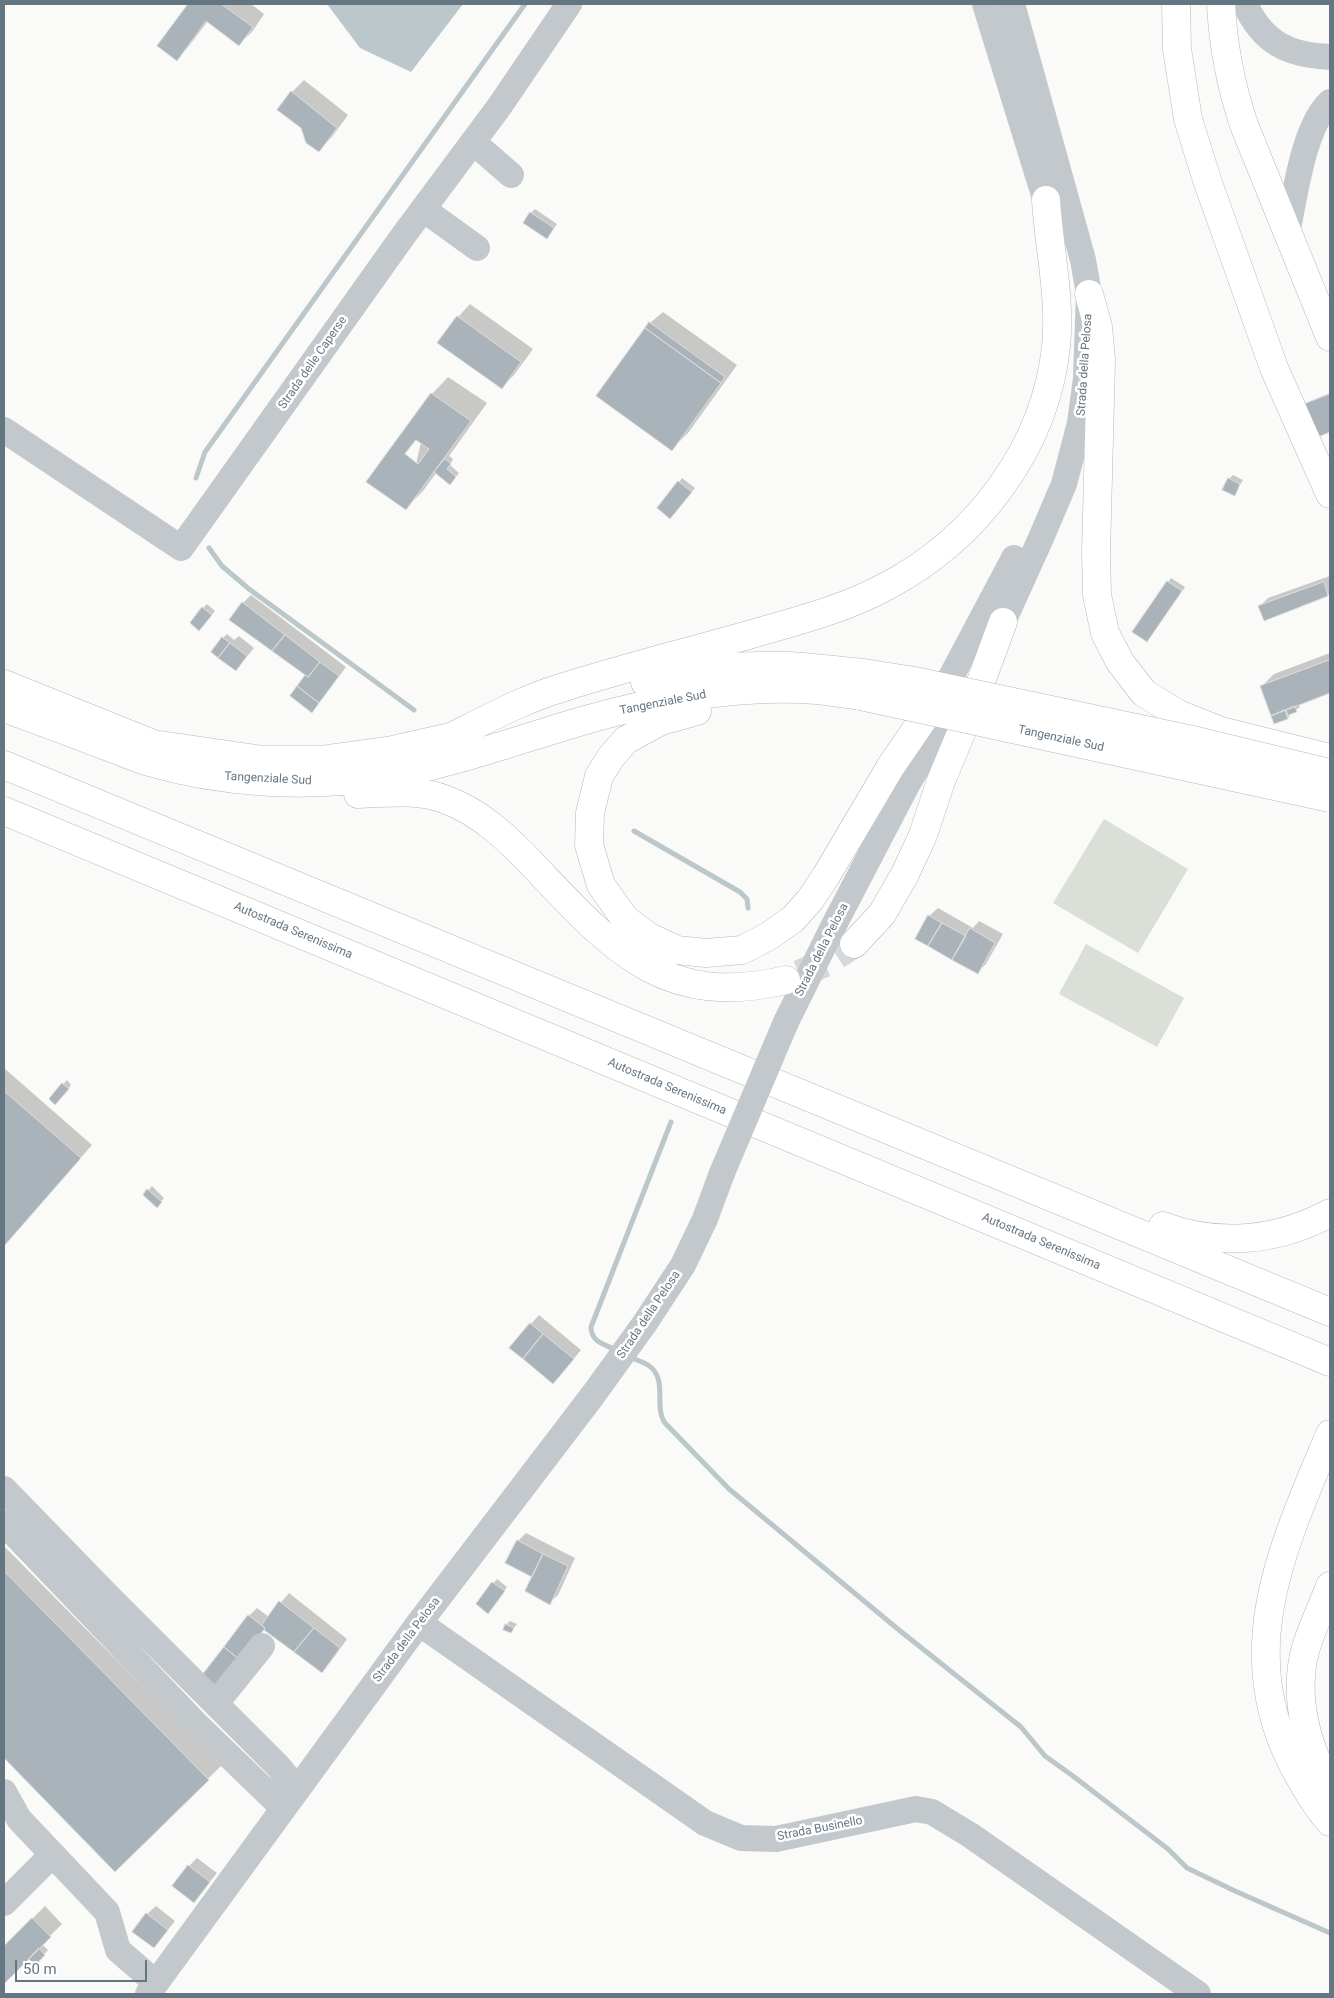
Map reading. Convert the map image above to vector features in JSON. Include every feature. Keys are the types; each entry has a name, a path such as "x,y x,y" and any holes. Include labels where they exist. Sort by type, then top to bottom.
{"highway":[{"path":"1176,4 1177,49 1188,119 1207,180 1274,368 1330,494"},
{"path":"1221,4 1224,46 1236,100 1287,233 1330,336"},
{"path":"447,739 500,713 558,689 774,628 836,608 886,586 926,561 962,532 998,492 1030,439 1045,398 1056,349 1058,310 1048,235 1046,200"},
{"path":"1090,294 1098,327 1101,360 1096,553 1097,595 1105,633 1120,662 1144,693 1178,714 1221,730 1330,758"},
{"path":"854,944 882,914 916,851 1003,622"},
{"name":"Tangenziale Sud","path":"4,684 153,744 263,760 320,760 393,750 447,739 600,693 671,675 757,666 811,668 863,685 1330,798"},
{"name":"Tangenziale Sud","path":"4,708 149,762 232,778 310,782 370,778 450,761 584,720 649,704 728,691 769,689 817,690 914,681 1196,741 1330,773"},
{"path":"817,690 804,697 784,702 751,703 711,708 661,720 626,740 599,776 590,813 589,845 601,885 625,918 649,937 677,950 706,953 742,950 769,936 793,918 810,900 891,766 939,696"},
{"path":"149,762 186,779 226,789 273,795 410,793 443,798 474,813 505,835 600,933 627,956 659,973 684,982 714,987 759,986 786,980"},
{"path":"4,765 1330,1312"},
{"name":"Autostrada Serenissima","path":"4,811 1330,1362"},
{"path":"680,1044 1189,1235 1231,1239 1264,1236 1304,1226 1330,1213"},
{"path":"769,1130 1330,1376"},
{"path":"1330,1434 1282,1553 1272,1591 1268,1622 1267,1680 1274,1718 1284,1744 1312,1798 1330,1822"},
{"path":"1330,1586 1305,1654 1301,1696 1308,1739 1315,1759 1330,1788"}],"street":[{"name":"Strada delle Caperse","path":"4,430 181,548 423,209 499,107 569,4"},
{"name":"Strada della Pelosa","path":"907,785 939,696 1009,568 1044,492 1067,417 1072,335 1067,280 1046,200 985,4"},
{"name":"Strada della Pelosa","path":"152,1989 419,1623 593,1395 645,1323 683,1265 705,1218 786,1022 907,785 1003,622 1041,538 1064,484 1080,422 1086,378 1090,294 1083,260 1012,4"},
{"path":"1245,4 1253,20 1264,34 1287,50 1330,57"},
{"path":"1287,233 1311,132 1323,109 1330,102"},
{"path":"473,142 511,175"},
{"path":"423,209 478,248"},
{"path":"4,1488 278,1766 290,1799"},
{"path":"4,1523 195,1723 290,1799"},
{"name":"Strada Businello","path":"419,1623 705,1823 741,1838 776,1839 916,1809 932,1812 970,1835 1198,1994"},
{"path":"216,1703 262,1646"},
{"path":"4,1792 20,1819 107,1912 118,1950 152,1989"},
{"path":"4,1903 52,1855"}],"shaded area":[{"path":"327,4 463,4 411,72 360,48"},
{"path":"1104,819 1188,869 1138,953 1053,903"},
{"path":"1086,944 1184,998 1157,1047 1059,994"}],"building":[{"path":"188,4 221,4 253,27 239,46 206,21 177,61 157,46"},
{"path":"291,91 337,128 319,152 306,143 301,128 277,110"},
{"path":"530,212 554,228 547,239 523,223"},
{"path":"457,316 521,362 502,389 437,343"},
{"path":"649,322 725,377 721,383 645,328"},
{"path":"645,328 721,383 672,451 596,396"},
{"path":"431,393 471,421 406,510 366,482"},
{"path":"1330,394 1330,432 1299,445 1285,412"},
{"path":"416,440 429,449 418,464 405,454"},
{"path":"445,459 451,464 447,469 456,477 450,485 434,472"},
{"path":"1228,478 1240,484 1235,496 1222,490"},
{"path":"678,481 692,492 670,519 657,508"},
{"path":"1167,581 1182,591 1147,642 1132,632"},
{"path":"1324,582 1328,596 1264,621 1258,606"},
{"path":"242,602 285,635 272,651 229,620"},
{"path":"202,607 212,615 199,631 190,623"},
{"path":"285,635 320,662 308,677 272,651"},
{"path":"222,637 230,643 218,658 211,652"},
{"path":"230,643 247,656 236,671 218,658"},
{"path":"1330,660 1330,693 1271,716 1260,686"},
{"path":"320,662 339,676 319,703 297,686 305,675 308,677"},
{"path":"297,686 319,703 312,713 290,696"},
{"path":"1295,706 1297,712 1288,715 1286,710"},
{"path":"1285,710 1288,719 1274,724 1271,716"},
{"path":"928,915 942,923 928,946 915,939"},
{"path":"942,923 966,936 952,960 928,946"},
{"path":"970,928 995,943 978,974 952,960"},
{"path":"62,1083 69,1089 55,1105 49,1099"},
{"path":"4,1091 81,1158 5,1245 4,1244"},
{"path":"147,1189 162,1202 157,1208 143,1195"},
{"path":"530,1323 543,1334 523,1359 509,1348"},
{"path":"543,1334 574,1359 553,1384 523,1359"},
{"path":"517,1540 543,1554 532,1577 505,1563"},
{"path":"543,1554 568,1566 550,1605 525,1591"},
{"path":"4,1571 209,1780 115,1872 4,1758"},
{"path":"492,1582 505,1591 488,1614 476,1604"},
{"path":"279,1601 314,1628 294,1652 264,1630 265,1628 262,1625"},
{"path":"248,1615 265,1628 241,1661 224,1647"},
{"path":"505,1624 514,1628 511,1633 503,1630"},
{"path":"314,1628 340,1648 322,1673 294,1652"},
{"path":"224,1647 240,1660 216,1692 200,1678"},
{"path":"188,1865 210,1882 194,1903 172,1886"},
{"path":"146,1913 168,1930 154,1948 132,1932"},
{"path":"32,1918 51,1937 4,1984 4,1946"},
{"path":"39,1948 45,1955 35,1966 29,1959"}],"waterway":[{"path":"196,478 205,452 525,4"},
{"path":"209,548 222,566 249,589 414,710"},
{"path":"634,831 740,892 747,899 748,908"},
{"path":"616,1350 596,1339 593,1336 591,1327 671,1122"},
{"path":"630,1357 648,1365 658,1378 660,1409 665,1423 729,1489 899,1630 1021,1727 1045,1756 1168,1849 1187,1868 1330,1933"}],"tunnel":[{"path":"799,974 825,963 854,944"}]}
